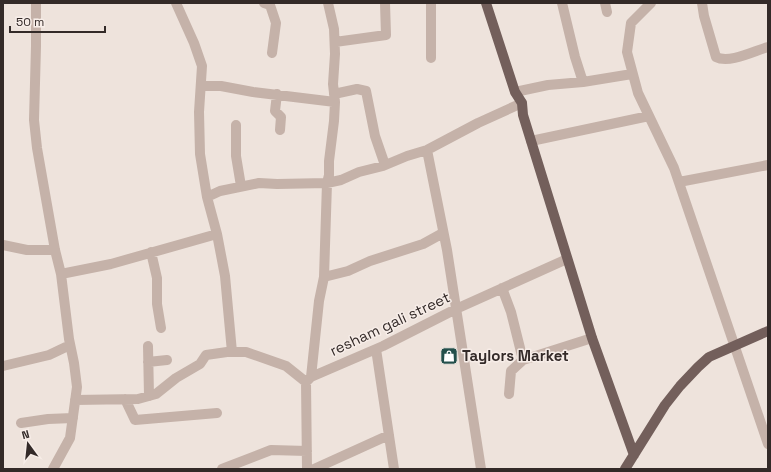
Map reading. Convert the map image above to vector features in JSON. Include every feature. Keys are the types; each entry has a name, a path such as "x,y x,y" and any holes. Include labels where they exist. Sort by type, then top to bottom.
{"main road":[{"path":"486,3 515,92 522,103 523,115 592,338 634,455"},
{"path":"625,469 665,405 680,386 709,357 768,332"}],"street":[{"path":"36,3 34,120 37,148 55,250 61,274 77,387 70,438 53,469"},
{"path":"176,3 194,43 202,66 202,86 199,112 200,154 207,196 217,234 225,276 232,352"},
{"path":"264,3 270,5 276,23 272,53"},
{"path":"307,469 309,380 319,301 324,276 327,183 332,147 335,42 334,29 328,3"},
{"path":"335,42 386,35 385,3"},
{"path":"430,58 432,3"},
{"path":"562,3 583,82"},
{"path":"651,3 631,23 627,52 632,74 638,93 674,168 734,346 767,438"},
{"path":"702,3 704,16 716,57 721,59 735,58 768,47"},
{"path":"515,92 548,85 583,82 632,74"},
{"path":"202,86 221,86 230,89 277,94 334,98 357,89 366,91 375,136 385,165"},
{"path":"277,94 275,111 281,117 280,130"},
{"path":"207,196 220,191 259,183 327,183 341,180 359,172 385,165 427,150 478,123 522,103"},
{"path":"531,141 649,116"},
{"path":"236,125 236,156 241,186"},
{"path":"427,150 456,309 481,469"},
{"path":"679,182 768,165"},
{"path":"324,276 348,271 370,261 423,244 443,233"},
{"path":"61,274 111,264 217,234"},
{"path":"3,245 27,250 55,250"},
{"path":"151,252 157,278 157,304 161,328"},
{"name":"resham gali street","path":"309,380 376,349 456,309 567,259"},
{"path":"502,288 511,312 523,360"},
{"path":"509,394 511,371 523,360 592,338"},
{"path":"3,366 49,355 70,345"},
{"path":"148,346 149,396"},
{"path":"376,349 394,469"},
{"path":"75,400 138,399 156,394 176,378 200,364 206,355 232,352 246,352 286,366 309,380"},
{"path":"148,362 167,360"},
{"path":"125,399 135,420 217,413"},
{"path":"21,424 48,419 73,418"},
{"path":"314,469 389,435"},
{"path":"222,469 271,450 307,451"}],"place":[{"name":"Taylors Market","path":"449,356"}]}
